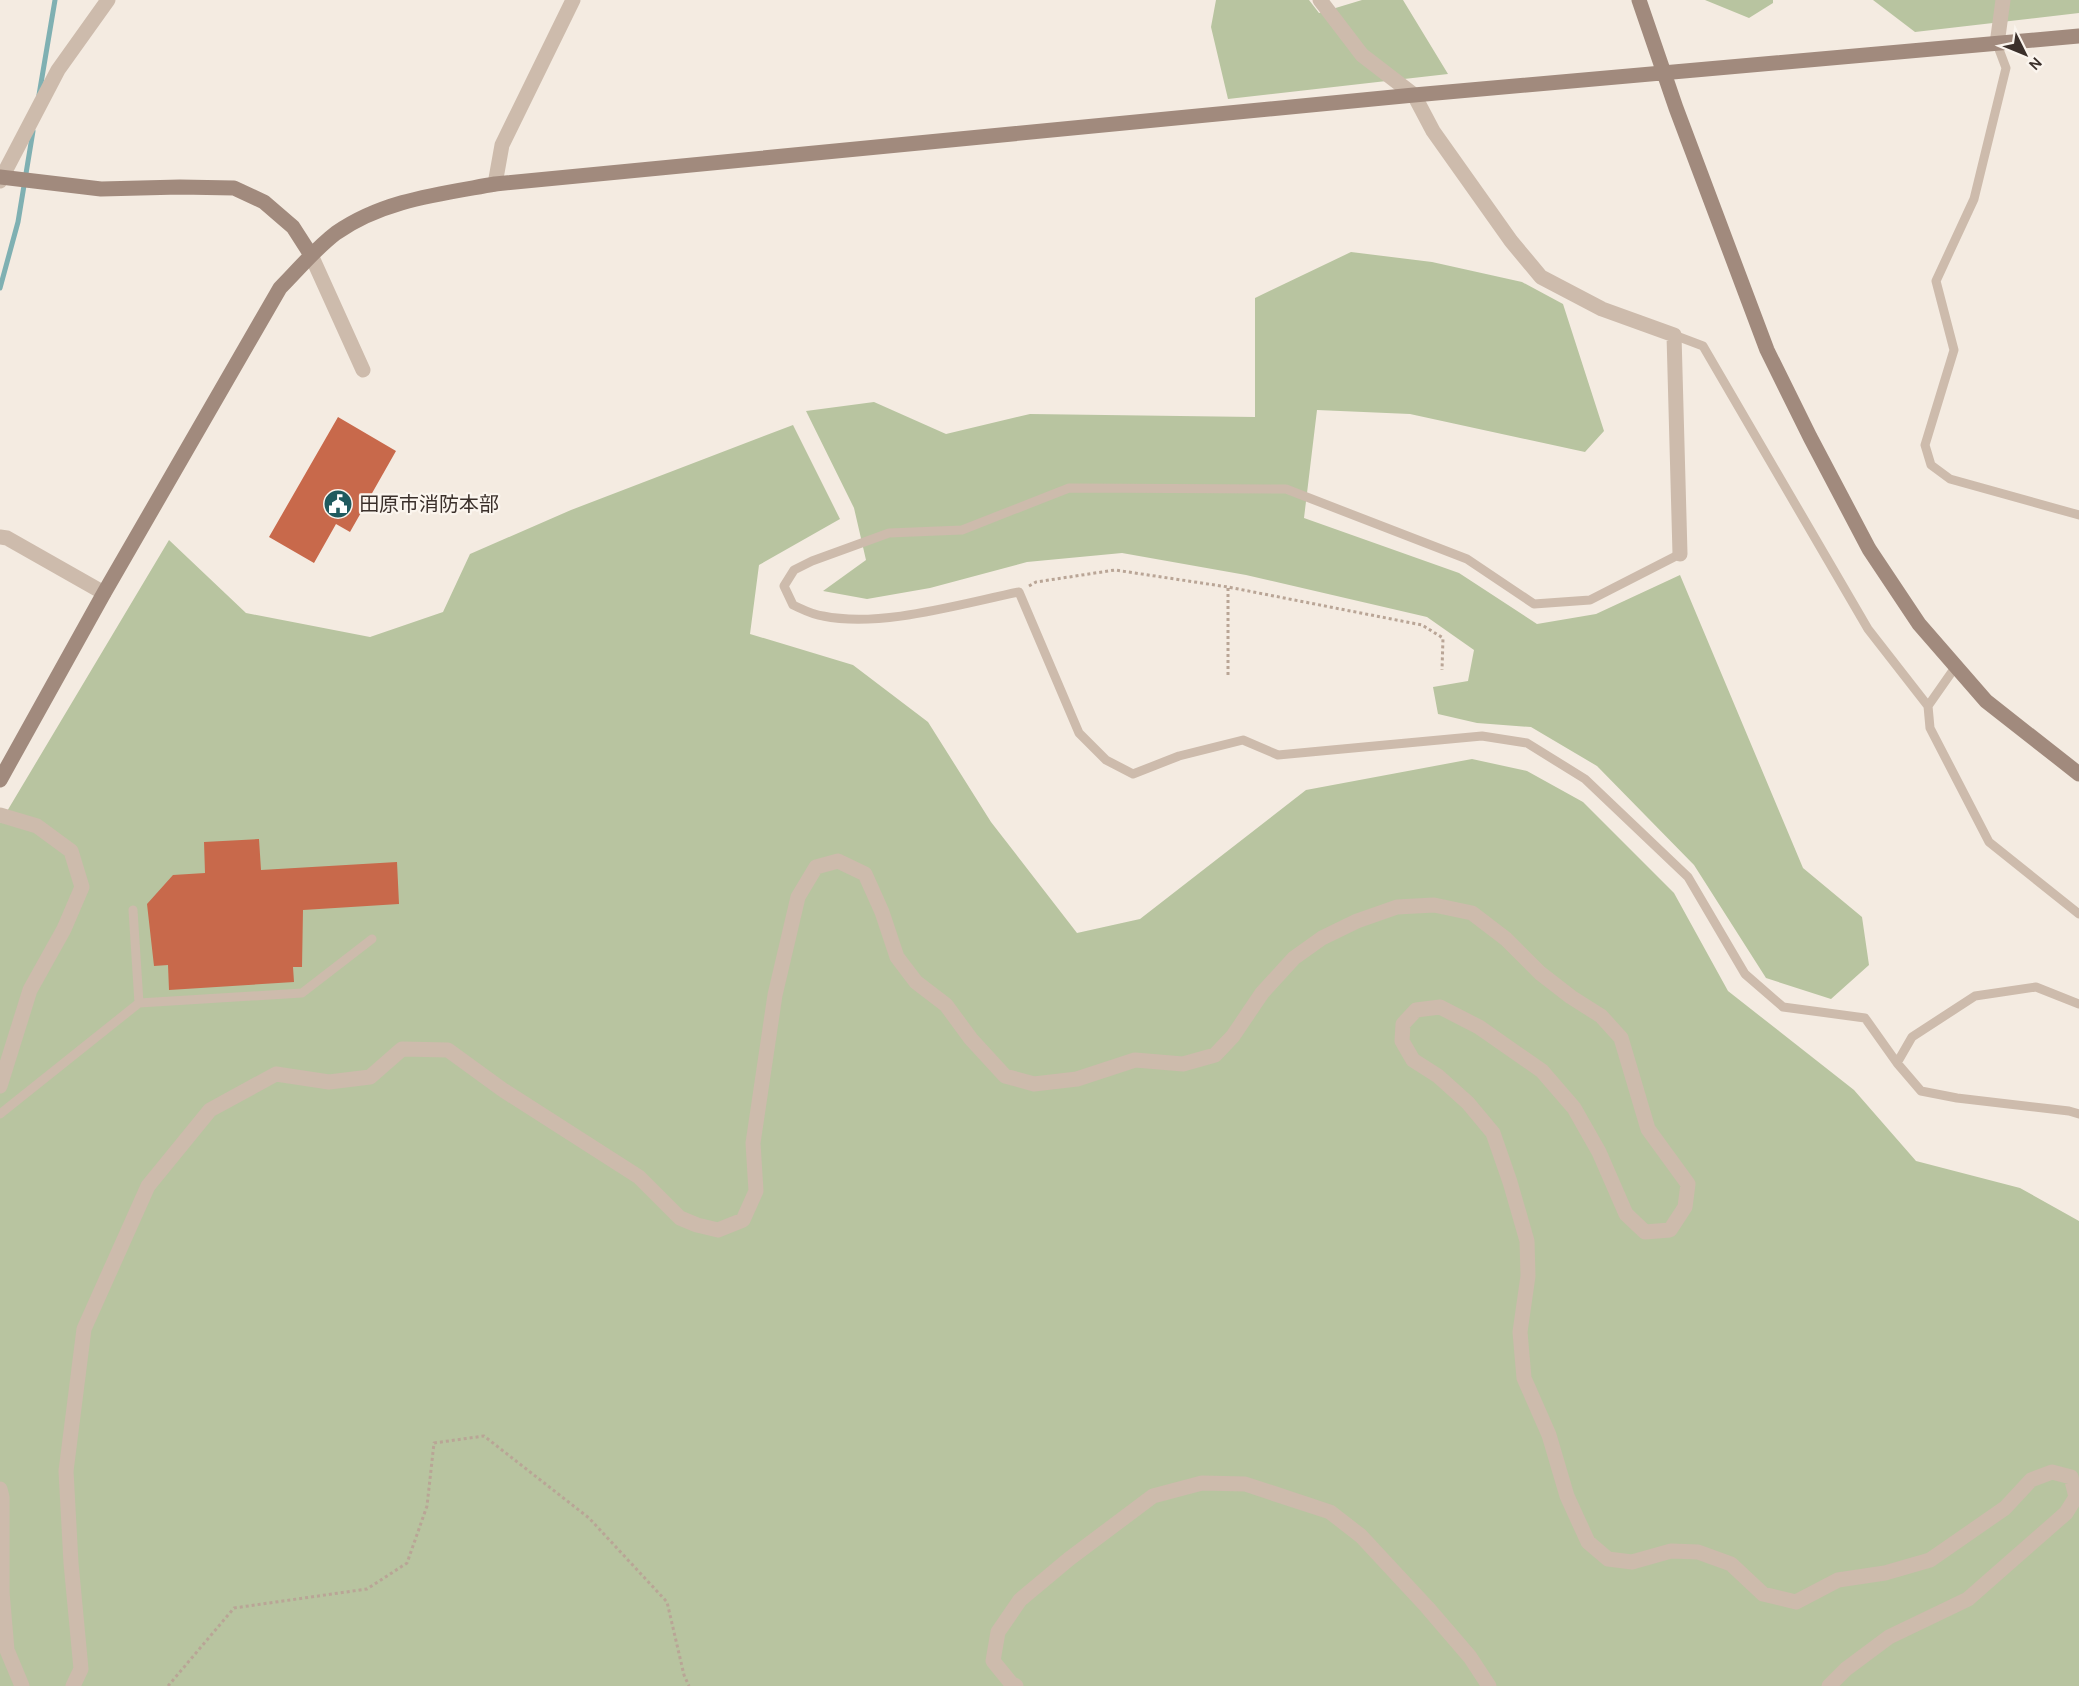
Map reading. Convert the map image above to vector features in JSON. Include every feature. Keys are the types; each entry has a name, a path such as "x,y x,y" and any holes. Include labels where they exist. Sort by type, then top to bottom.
{"street":[{"path":"108,0 58,70 0,179 101,189 234,188 264,202 293,227 311,255 363,370"},
{"path":"495,184 502,145 573,0"},
{"path":"1320,0 1362,56 1414,95 1433,131 1511,241 1541,277 1602,309 1674,335 1680,554"},
{"path":"1639,0 1664,74 1767,350 1869,549 1919,624 1986,701 2079,774"},
{"path":"1997,44 2003,0"},
{"path":"0,780 104,593 280,288 311,255 337,233 378,211 409,200 495,184 1414,95 2079,36"},
{"path":"0,537 7,538 104,593"},
{"path":"0,815 37,826 71,851 82,887 64,929 30,990 4,1058 0,1086"},
{"path":"73,1686 81,1669 71,1563 66,1471 84,1329 148,1186 210,1110 276,1074 329,1082 370,1077 402,1049 448,1050 503,1090 639,1177 680,1218 718,1230 743,1220 756,1191 753,1143 775,994 798,897 816,867 838,861 865,874 882,912 897,957 916,982 946,1005 971,1039 1005,1076 1034,1084 1077,1079 1135,1060 1183,1064 1215,1055 1233,1036 1262,993 1294,958 1322,938 1357,921 1397,907 1434,905 1472,913 1506,939 1540,973 1571,997 1602,1016 1621,1038 1648,1129 1689,1184 1685,1207 1670,1230 1645,1232 1626,1214 1599,1152 1574,1108 1542,1071 1479,1027 1440,1008 1416,1010 1403,1024 1402,1041 1413,1060 1438,1076 1468,1102 1493,1133 1527,1241 1527,1276 1520,1332 1524,1378 1549,1435 1567,1496 1588,1542 1608,1558 1632,1562 1671,1551 1698,1552 1731,1564 1763,1594 1796,1602 1838,1580 1885,1573 1930,1560 2005,1508 2031,1480 2052,1472 2071,1477 2076,1497 2066,1513 1968,1599 1888,1637 1828,1686"},
{"path":"1016,1686 993,1662 998,1632 1020,1600 1069,1559 1153,1496 1202,1483 1245,1484 1330,1512 1361,1536 1427,1607 1470,1657 1489,1686"},
{"path":"0,1489 2,1497 2,1592 7,1650 22,1686"}],"lane":[{"path":"1997,44 2006,68 1974,199 1936,281 1954,350 1925,445 1931,465 1950,479 2079,515"},
{"path":"1674,335 1703,346 1868,629 1928,706 1930,728 1989,842 2079,914"},
{"path":"1680,554 1590,600 1534,604 1467,560 1286,489 1069,488 962,530 889,533 803,565 794,570 784,586 793,604 821,616 862,620 918,612 1019,592 1079,733 1106,760 1133,774 1179,756 1243,740 1278,755 1482,736 1527,743 1585,779 1688,877 1745,974 1783,1007 1865,1018 1897,1063 1921,1091 2079,1114"},
{"path":"1928,706 1956,666"},
{"path":"133,910 138,1003"},
{"path":"0,1113 138,1003 302,993 372,939"},
{"path":"1897,1063 1912,1037 1975,996 2036,987 2079,1004"}],"path":[{"path":"1019,592 1036,582 1115,570 1228,587 1422,625 1443,638 1442,670"},
{"path":"1228,587 1228,675"},
{"path":"168,1686 234,1608 367,1589 406,1563 427,1506 434,1443 484,1436 589,1518 667,1602 684,1675 689,1686"}],"green space":[{"path":"1216,0 1309,0 1319,13 1362,0 1403,0 1448,74 1228,99 1211,27"},
{"path":"1705,0 1773,0 1773,3 1749,18"},
{"path":"1873,0 2079,0 2079,13 1915,32"},
{"path":"1351,252 1432,262 1522,282 1563,304 1604,431 1585,452 1410,414 1317,410 1304,518 1459,573 1537,624 1596,614 1680,575 1803,868 1862,917 1869,965 1831,999 1766,978 1694,865 1597,766 1531,727 1477,723 1438,714 1433,687 1468,681 1474,650 1427,617 1246,575 1122,553 1027,562 930,588 867,599 823,591 866,560 854,508 806,411 874,402 946,434 1030,414 1255,417 1255,298"},
{"path":"793,425 840,519 759,565 750,634 853,665 928,722 991,822 1077,933 1140,919 1306,790 1472,759 1527,771 1583,802 1674,893 1728,991 1854,1090 1916,1161 2020,1188 2079,1221 2079,1686 0,1686 0,823 169,540 246,613 370,637 443,612 470,554 571,510"}],"building":[{"path":"338,417 396,451 350,532 336,524 314,563 269,537"},
{"path":"259,839 261,870 397,862 399,904 303,910 302,967 293,967 294,982 169,990 168,965 154,966 147,904 173,875 205,873 204,842"}],"waterway":[{"path":"39,95 55,0"},
{"path":"0,288 18,222 33,131"}],"place":[{"name":"田原市消防本部","path":"338,504"}]}
